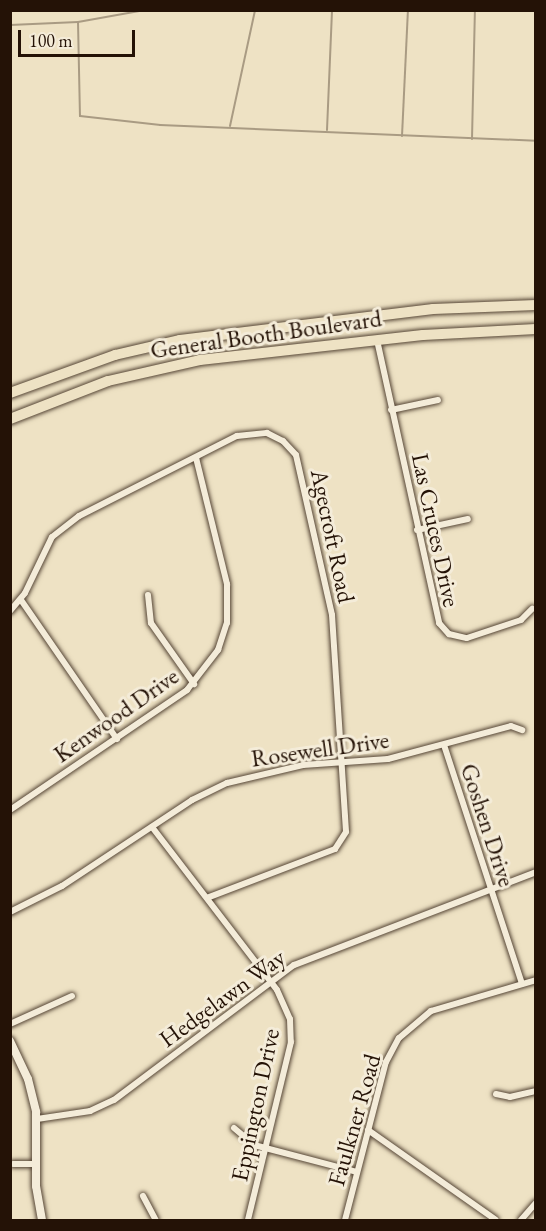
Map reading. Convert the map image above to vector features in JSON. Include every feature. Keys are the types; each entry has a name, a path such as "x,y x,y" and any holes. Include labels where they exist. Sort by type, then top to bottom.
{"highway":[{"name":"General Booth Boulevard","path":"10,393 115,355 180,340 443,308 536,305"},
{"name":"General Booth Boulevard","path":"10,418 80,390 158,368 377,339 536,329"}],"street":[{"name":"Las Cruces Drive","path":"377,339 436,616 449,634 460,639 474,637 521,620 532,609"},
{"path":"392,410 438,400"},
{"name":"Agecroft Road","path":"10,611 21,600 45,547 60,529 237,436 257,432 276,437 296,455 332,615 344,762 346,826 340,845 207,898"},
{"name":"Kenwood Drive","path":"10,810 117,739 194,684 210,664 223,637 228,598 196,458"},
{"path":"417,530 468,519"},
{"path":"148,596 151,623 194,684"},
{"path":"21,600 117,739"},
{"name":"Rosewell Drive","path":"10,912 62,886 152,826 227,783 277,769 388,759 511,726 522,730"},
{"name":"Goshen Drive","path":"444,745 522,984"},
{"name":"Eppington Drive","path":"152,826 270,981 287,1008 292,1030 248,1221"},
{"name":"Hedgelawn Way","path":"37,1119 79,1114 114,1100 270,981 294,966 536,872"},
{"name":"Faulkner Road","path":"345,1221 386,1062 407,1028 448,1004 536,980"},
{"path":"10,1024 72,996"},
{"path":"10,1041 28,1079 37,1119 37,1164 42,1221"},
{"path":"496,1095 510,1097 536,1090"},
{"path":"234,1128 246,1141 357,1172"},
{"path":"368,1130 496,1221"},
{"path":"13,1164 37,1164"},
{"path":"142,1196 156,1221"},
{"path":"521,1221 536,1203"}],"waterway":[{"path":"10,25 78,22 145,10"},
{"path":"230,126 255,10"},
{"path":"327,130 332,10"},
{"path":"402,136 408,10"},
{"path":"472,139 475,10"},
{"path":"78,22 80,116 160,125 536,141"}]}
